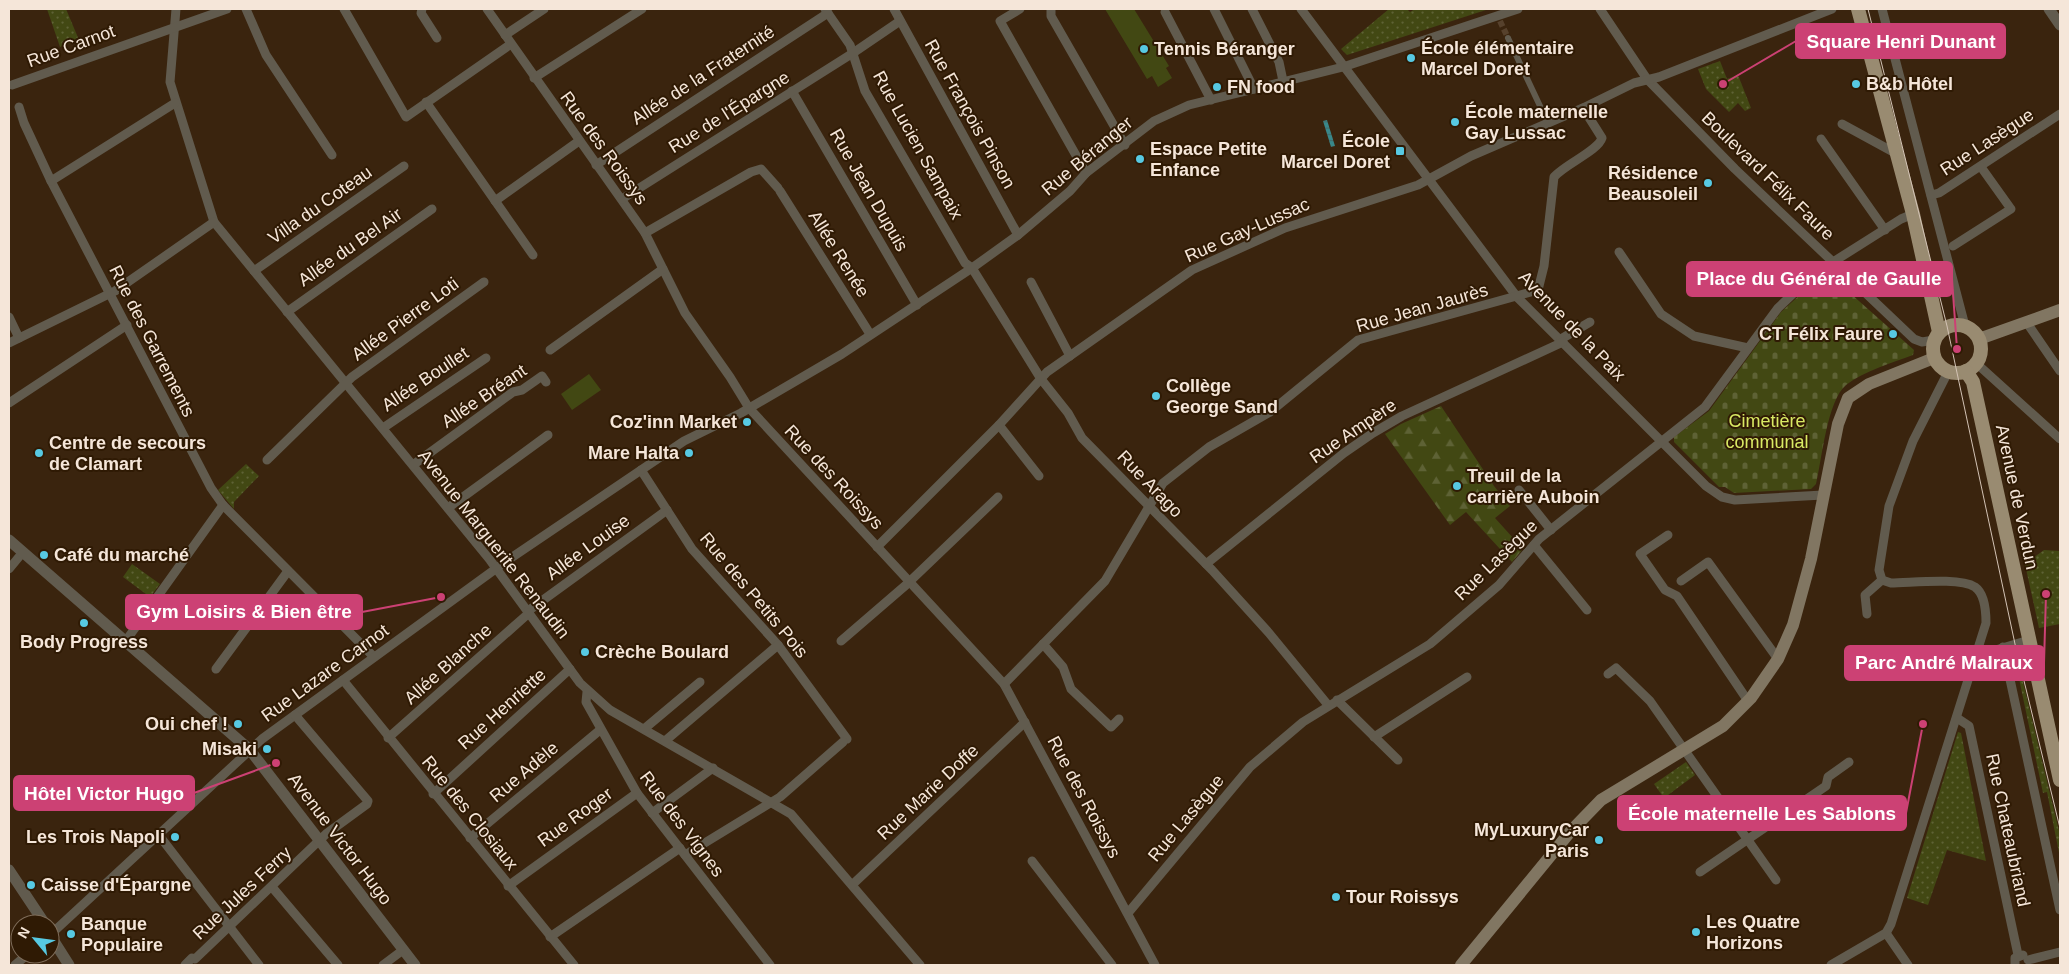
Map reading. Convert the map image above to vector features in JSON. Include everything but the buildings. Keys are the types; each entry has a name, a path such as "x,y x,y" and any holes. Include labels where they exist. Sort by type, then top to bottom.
{"main road":[{"path":"1858,9 1913,214 1936,336 1934,358 1937,364 1948,372 1956,374 1971,367 1981,347 1976,333 1965,326 1947,326 1936,336"},
{"path":"1979,339 2060,310"},
{"path":"1461,965 1570,832 1601,800 1723,726 1748,701 1778,659 1793,625 1811,559 1838,424 1848,398 1869,384 1934,358"},
{"name":"Avenue de Verdun","path":"1971,367 2060,780"}],"street":[{"name":"Avenue Marguerite Renaudin","path":"176,9 170,82 175,103 214,222 497,568 587,692 610,710 792,814 920,965"},
{"name":"Rue Carnot","path":"12,85 227,9"},
{"path":"246,9 266,55 332,155"},
{"path":"344,9 406,117 511,44"},
{"path":"422,9 421,13 437,38"},
{"name":"Rue des Roissys","path":"487,9 645,234 685,314 745,399 749,408 1004,684 1155,965"},
{"path":"505,35 544,9"},
{"path":"534,78 642,9"},
{"name":"Rue François Pinson","path":"894,9 1018,235"},
{"path":"1020,9 1000,20 1086,173"},
{"path":"1051,9 1051,16 1125,145"},
{"path":"1214,9 1254,89"},
{"path":"1252,9 1279,62 1283,81"},
{"name":"Avenue de la Paix","path":"1301,9 1517,297 1706,486 1728,499 1823,495"},
{"name":"Rue Béranger","path":"749,408 842,354 972,268 1018,235 1070,191 1086,173 1154,121 1189,105 1343,66 1499,19 1518,9"},
{"name":"Boulevard Félix Faure","path":"1600,9 1647,79 1735,169 1914,340 1922,342 1936,336"},
{"path":"1805,9 1810,18"},
{"name":"Rue Gay-Lussac","path":"877,548 1041,379 1070,356 1192,270 1285,228 1418,185 1471,156 1647,79 1659,77 1832,9"},
{"path":"1882,9 1965,326"},
{"path":"2049,9 2060,25"},
{"name":"Rue Lucien Sampaix","path":"827,11 850,45 865,92 965,263 972,268"},
{"name":"Allée de la Fraternité","path":"596,164 827,11"},
{"path":"1165,12 1211,100"},
{"name":"Rue de l'Épargne","path":"622,200 900,21"},
{"path":"1508,38 1548,123"},
{"name":"Rue Jean Dupuis","path":"792,91 917,305"},
{"path":"426,102 533,255"},
{"path":"51,181 175,103"},
{"name":"Rue des Garrements","path":"19,107 51,181 127,325 200,470 223,504 374,657"},
{"name":"Rue Jean Jaurès","path":"1004,684 1105,581 1165,481 1209,447 1270,412 1358,340 1538,290 1544,266 1554,177 1559,170 1601,141 1601,133 1583,108"},
{"name":"Rue Lasègue","path":"1931,195 1939,193 1981,167 2060,114"},
{"path":"1842,124 1897,154"},
{"path":"1821,139 1885,230"},
{"path":"495,201 579,141"},
{"name":"Villa du Coteau","path":"254,271 404,166"},
{"path":"1954,246 2011,209 1981,167"},
{"name":"Allée Renée","path":"645,234 756,170 761,169 768,174 779,189 870,334"},
{"name":"Allée du Bel Air","path":"287,312 432,209"},
{"name":"Rue Lasègue","path":"1128,914 1250,767 1302,722 1430,644 1499,584 1534,545 1551,530 1705,407 1778,308 1798,289 1833,262 1913,214"},
{"path":"9,343 110,293 214,222"},
{"path":"1619,252 1661,314 1694,336 1748,348"},
{"name":"Rue Arago","path":"972,268 1041,379 1068,413 1082,438 1206,564 1256,618 1328,705"},
{"path":"550,350 663,269"},
{"name":"Allée Pierre Loti","path":"267,460 346,383 484,282"},
{"path":"1030,282 1070,356"},
{"path":"9,317 19,338"},
{"name":"Rue Ampère","path":"1206,564 1344,453 1373,433 1402,416 1562,341 1590,322"},
{"path":"2027,322 2060,371"},
{"path":"9,403 127,325"},
{"name":"Allée Boullet","path":"383,428 486,358"},
{"path":"1971,367 2060,439"},
{"path":"1882,580 1879,570 1889,506 1913,441 1948,372"},
{"name":"Allée Bréant","path":"413,465 513,392 522,390 542,376 546,382"},
{"name":"Rue Lazare Carnot","path":"60,926 250,750 295,715 497,568 684,440 749,408"},
{"path":"999,424 1039,476"},
{"path":"448,508 548,435"},
{"name":"Rue des Petits Pois","path":"641,470 692,549 778,645 845,740 780,797 772,801"},
{"path":"1519,490 1551,530"},
{"path":"841,641 910,582 998,497"},
{"path":"125,642 223,504"},
{"name":"Allée Louise","path":"529,612 667,510"},
{"path":"1668,535 1640,554 1665,590 1677,596 1748,701"},
{"name":"Avenue Victor Hugo","path":"9,540 250,750 415,965"},
{"path":"1534,545 1586,610"},
{"path":"9,569 24,552"},
{"path":"1681,582 1708,562 1778,659"},
{"path":"216,669 288,571"},
{"path":"1832,965 1886,934 1957,718 1986,616 1982,596 1977,588 1965,582 1891,583 1882,580"},
{"path":"1867,614 1865,596 1882,580"},
{"name":"Allée Blanche","path":"388,738 529,612"},
{"path":"1978,649 1989,652 2030,640"},
{"path":"1044,644 1063,667 1071,689 1111,727 1118,719"},
{"path":"665,741 778,645"},
{"path":"2003,647 2060,910"},
{"path":"1608,674 1616,668 1650,701 1746,840 1776,880"},
{"name":"Rue Henriette","path":"433,794 570,669"},
{"path":"1374,737 1467,677"},
{"name":"Rue des Closiaux","path":"343,680 433,794 574,965"},
{"path":"644,730 700,682"},
{"name":"Rue des Vignes","path":"587,692 586,702 637,793 770,965"},
{"path":"1337,700 1398,760"},
{"name":"Rue Jules Ferry","path":"184,965 192,958 195,959 320,841 366,806 368,801 295,715"},
{"name":"Rue Chateaubriand","path":"1957,718 1969,726 2018,955 2014,958 2015,965"},
{"name":"Rue Marie Doffe","path":"852,885 1025,722"},
{"name":"Rue Adèle","path":"470,838 600,730"},
{"path":"1700,872 1826,786 1828,778 1850,762"},
{"path":"652,813 713,768"},
{"name":"Rue Roger","path":"508,886 637,793"},
{"path":"550,937 682,851 772,801"},
{"path":"158,834 259,965"},
{"path":"1032,861 1112,965"},
{"path":"9,870 39,914"},
{"path":"272,886 338,965"},
{"path":"1886,934 1908,965"},
{"path":"383,965 403,950"},
{"path":"60,951 69,965"},
{"path":"2018,955 2024,955 2027,963 2060,952"}],"green space":[{"path":"47,9 66,9 79,40 60,47"},
{"name":"Tennis Béranger","path":"1105,9 1134,9 1169,66 1166,68 1172,78 1158,87 1152,76 1147,79"},
{"path":"1389,9 1407,9 1410,12 1415,9 1489,9 1347,55 1341,49"},
{"path":"1720,61 1727,79 1738,75 1751,108 1745,111 1738,103 1729,112 1706,89 1698,69"},
{"name":"Cimetière communal","path":"1827,275 1832,277 1914,350 1913,355 1878,368 1846,385 1834,404 1826,431 1816,484 1811,489 1734,493 1725,487 1719,487 1674,442 1674,437 1709,411 1781,312 1814,282"},
{"path":"589,374 601,390 572,410 561,394"},
{"name":"Treuil de la carrière Auboin","path":"1441,406 1494,486 1510,506 1495,518 1523,549 1512,562 1466,512 1450,525 1385,434 1401,424"},
{"path":"246,464 259,476 234,502 234,509 218,490"},
{"path":"2044,550 2060,551 2060,624 2039,628 2025,564"},
{"path":"132,564 160,584 150,597 123,577"},
{"path":"2015,649 2060,835 2060,858 2047,792 2043,793 2013,650"},
{"path":"1958,732 1961,733 1986,861 1947,850 1928,905 1907,898"},
{"path":"1686,762 1695,775 1664,798 1654,784"}],"water":[{"path":"1327,120 1335,146 1331,147 1323,121"}],"tunnel":[{"path":"1500,21 1508,38"}],"tram line":[{"path":"1868,9 1947,326 2015,644 2060,828"}],"place":[{"name":"Tennis Béranger","path":"1144,49"},
{"name":"École élémentaire Marcel Doret","path":"1411,58"},
{"name":"Square Henri Dunant","path":"1723,84"},
{"name":"B&b Hôtel","path":"1856,84"},
{"name":"FN food","path":"1217,87"},
{"name":"École maternelle Gay Lussac","path":"1455,122"},
{"name":"École Marcel Doret","path":"1400,151"},
{"name":"Espace Petite Enfance","path":"1140,159"},
{"name":"Résidence Beausoleil","path":"1708,183"},
{"name":"CT Félix Faure","path":"1893,334"},
{"name":"Place du Général de Gaulle","path":"1957,349"},
{"name":"Collège George Sand","path":"1156,396"},
{"name":"Coz'inn Market","path":"747,422"},
{"name":"Centre de secours de Clamart","path":"39,453"},
{"name":"Mare Halta","path":"689,453"},
{"name":"Treuil de la carrière Auboin","path":"1457,486"},
{"name":"Café du marché","path":"44,555"},
{"name":"Parc André Malraux","path":"2046,594"},
{"name":"Gym Loisirs & Bien être","path":"441,597"},
{"name":"Body Progress","path":"84,623"},
{"name":"Crèche Boulard","path":"585,652"},
{"name":"Oui chef !","path":"238,724"},
{"name":"École maternelle Les Sablons","path":"1923,724"},
{"name":"Misaki","path":"267,749"},
{"name":"Hôtel Victor Hugo","path":"276,763"},
{"name":"Les Trois Napoli","path":"175,837"},
{"name":"MyLuxuryCar Paris","path":"1599,840"},
{"name":"Caisse d'Épargne","path":"31,885"},
{"name":"Tour Roissys","path":"1336,897"},
{"name":"Les Quatre Horizons","path":"1696,932"},
{"name":"Banque Populaire","path":"71,934"}]}
